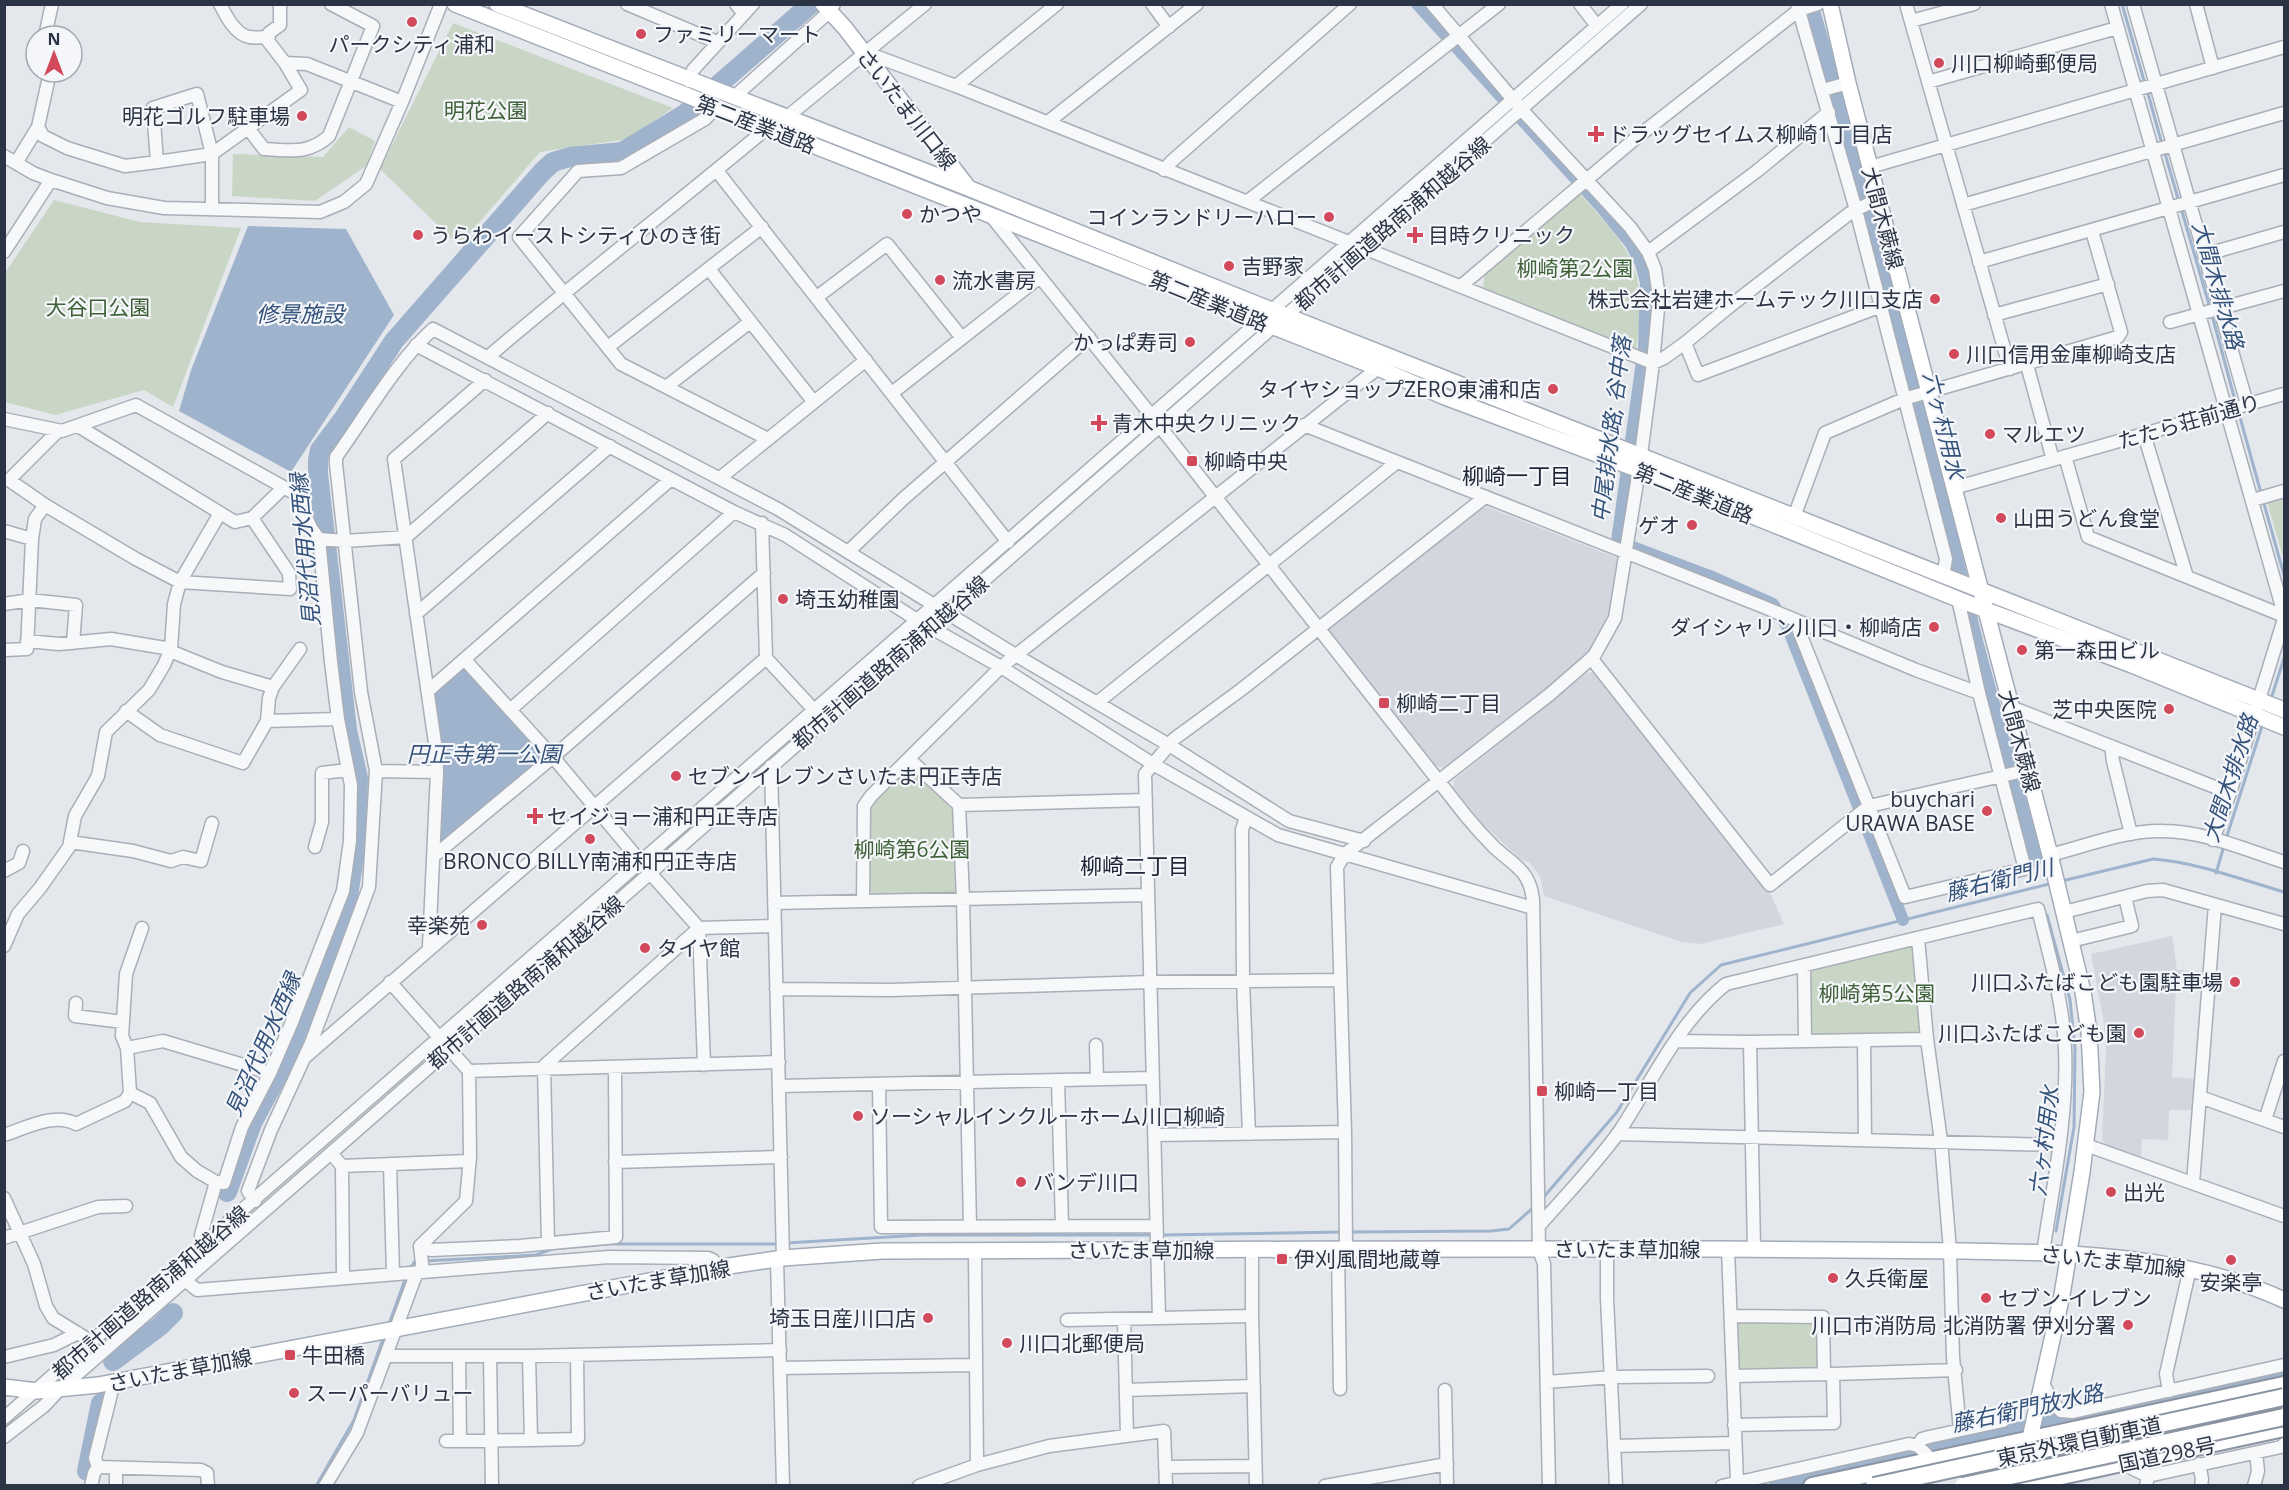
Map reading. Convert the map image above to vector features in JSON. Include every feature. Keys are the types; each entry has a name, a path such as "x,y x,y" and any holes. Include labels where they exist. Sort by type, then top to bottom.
{"highway":[{"name":"国道298号","path":"1812,1485 2284,1384"},
{"name":"東京外環自動車道","path":"1874,1485 2284,1397"},
{"name":"東京外環自動車道","path":"1963,1485 2284,1417"},
{"name":"国道298号","path":"2018,1485 2284,1428"}],"main road":[{"name":"第二産業道路","path":"455,4 766,129 990,214 1378,368 1445,397 1794,517 1981,591 2266,710 2284,727"},
{"name":"第二産業道路","path":"497,4 689,81 968,188 1286,316 1962,601 2132,665 2266,710"},
{"name":"大間木蕨線","path":"1830,4 1848,83 2084,992 2091,1052 2092,1092 2086,1145 2069,1254 2031,1439 2018,1485"},
{"name":"さいたま川口線","path":"828,7 990,214"},
{"name":"さいたま草加線","path":"4,1387 38,1391 114,1382 717,1268 780,1259 882,1251 1252,1250 1344,1240 1539,1249 2043,1253 2130,1258 2190,1268 2223,1277 2284,1300"}],"street":[{"path":"48,24 52,4"},
{"path":"220,4 227,18 237,30 248,37 268,37"},
{"path":"38,127 43,136 67,148 125,166 212,154 301,90 285,63 268,41 269,33 280,25 280,4"},
{"path":"248,128 264,149 299,150 318,146 329,136 373,26 331,4"},
{"path":"4,156 51,180 118,200 164,208 320,212 344,201 366,184 441,4"},
{"path":"627,4 646,8 717,42"},
{"path":"689,81 693,70 717,42 740,9 753,4"},
{"path":"787,117 925,4"},
{"path":"956,86 1058,4"},
{"path":"1152,4 1170,27"},
{"path":"1048,122 1197,4"},
{"path":"1164,170 1350,4"},
{"path":"1340,1389 1345,1132 1337,867 1345,854 1549,695 1591,658 1615,618 1629,534 1632,460 1653,363 1659,298 1655,269 1648,252 1630,227 1580,184 1454,40 1432,4"},
{"path":"1248,201 1499,4"},
{"path":"1580,4 1597,26"},
{"name":"都市計画道路南浦和越谷線","path":"4,1437 45,1406 58,1390 1365,247 1514,109 1622,4"},
{"name":"都市計画道路南浦和越谷線","path":"4,1418 38,1391 440,1036 1008,542 1258,321 1641,4"},
{"path":"1461,286 1580,184 1798,7 1818,4"},
{"path":"1906,4 2010,369"},
{"path":"1911,21 1974,4"},
{"path":"2110,4 2199,314 2228,409 2259,498 2284,616 2266,710 2230,793 2214,840"},
{"path":"2133,4 2246,404"},
{"path":"2196,4 2213,68"},
{"path":"726,94 828,7"},
{"path":"1798,7 1856,210 1953,580"},
{"path":"1928,82 2117,28"},
{"path":"1870,167 2284,47"},
{"path":"864,52 1048,122 1653,363 1685,344 1730,306 1856,210 1878,199"},
{"path":"285,63 307,64 402,102"},
{"path":"1823,90 1848,83"},
{"path":"16,163 38,127 47,84"},
{"path":"157,162 153,108 196,94 212,154 212,209"},
{"path":"704,104 705,119 621,168 578,171 519,237 621,364 768,440"},
{"path":"1648,252 1757,171 1829,112"},
{"path":"1963,205 2284,113"},
{"path":"488,357 766,129"},
{"path":"717,171 1008,542"},
{"path":"1979,262 2284,175"},
{"path":"7,244 51,180"},
{"path":"990,214 1151,415 1438,782 1496,848 1525,873 1532,890 1533,908 1539,1249 1544,1264 1549,1485"},
{"path":"608,347 762,227"},
{"path":"1794,517 1825,433 1904,399 2118,337 2121,332 2092,231"},
{"path":"2204,255 2284,232"},
{"path":"817,297 886,244 963,338"},
{"path":"709,269 813,401"},
{"path":"892,393 1040,277"},
{"path":"1994,315 2108,284"},
{"path":"2170,322 2284,291"},
{"path":"1685,344 1698,375 1880,307"},
{"path":"666,387 750,322"},
{"path":"255,1201 248,1191 271,1130 304,1058 369,887 376,771 361,692 336,457 416,345 433,329 778,509 933,606 1169,745 1289,821 1364,841"},
{"path":"848,552 1089,337"},
{"path":"416,345 734,512 785,535 917,620 1001,667 1153,764 1278,835 1533,908"},
{"path":"720,478 866,360"},
{"path":"2026,364 2088,537 2284,616"},
{"path":"863,901 864,806 871,796 1001,667 1378,368"},
{"path":"429,947 437,772 429,690 394,459 485,380"},
{"name":"たたら荘前通り","path":"1954,488 2284,393"},
{"path":"4,419 58,431 136,405 296,494 311,528 323,539 345,541 406,537 548,413"},
{"path":"1304,425 1764,606 1916,670 1979,693"},
{"path":"78,426 235,522 252,518 284,488"},
{"path":"58,431 9,480 45,505 135,559 180,582 290,589 289,573 252,518"},
{"path":"2144,434 2187,577"},
{"path":"639,462 650,441"},
{"path":"416,614 610,446"},
{"path":"1098,702 1396,462"},
{"path":"429,690 672,479"},
{"path":"2259,498 2284,491"},
{"path":"1159,1318 1145,774 1169,745 1485,496"},
{"path":"4,650 27,649 32,539 35,519 45,505"},
{"path":"510,710 734,512"},
{"path":"4,946 18,914 69,847 75,816 98,776 106,732 148,690 164,664 170,650 174,604 180,582 220,513"},
{"path":"762,523 766,658 814,711"},
{"path":"4,531 32,539"},
{"path":"130,1093 150,1103 181,1157 196,1171 216,1182 224,1183 242,1127 270,1073 292,1022 343,891 350,841 351,785 338,719 323,539"},
{"path":"434,856 553,757 764,573"},
{"path":"4,604 30,600 76,605 73,643"},
{"path":"1800,622 1799,631 1905,897 2025,869 1979,693 1962,601"},
{"path":"27,641 59,644 111,639 170,650 222,672 273,687"},
{"path":"126,711 160,735 243,763 267,722 269,698 273,687 300,649"},
{"path":"304,1058 429,947 766,658"},
{"path":"1591,658 1770,885 1869,806 2028,770"},
{"path":"465,660 553,757 699,928 704,1065"},
{"path":"2011,707 2230,793"},
{"path":"267,722 338,719"},
{"path":"2111,746 2131,834"},
{"path":"909,759 959,805 1146,800"},
{"path":"771,766 781,1157 780,1368 783,1485"},
{"path":"315,847 322,822 322,773 348,770"},
{"path":"376,771 437,772"},
{"path":"959,805 970,1226"},
{"path":"1246,817 1242,831 1243,981 1249,1134"},
{"path":"70,842 133,851 171,861 183,857 201,861 212,823"},
{"path":"2051,861 2131,834 2163,831 2214,840 2284,861"},
{"path":"4,871 19,863 23,851"},
{"path":"2062,906 2163,890 2284,924"},
{"path":"774,903 1148,895"},
{"path":"2071,941 2132,926 2125,897"},
{"path":"2193,1183 2215,905"},
{"path":"1539,1226 1617,1134 1693,1016 1726,984 2038,909 2058,991 2065,1047 2064,1103 2043,1253"},
{"path":"4,916 18,914"},
{"path":"548,1243 544,1066 699,928 774,926"},
{"path":"4,1135 40,1123 66,1118 76,1124 125,1101 130,1093 127,1048 122,1036 126,974 142,928"},
{"path":"1918,938 1927,1039 1941,1141 1950,1251 1953,1357 1960,1430"},
{"path":"1804,966 1805,1041"},
{"path":"776,989 964,988 1150,982 1340,980"},
{"path":"324,1485 357,1433 387,1356 389,1331 420,1272 420,1246 466,1201 469,1161 469,1071 390,982"},
{"path":"76,1003 75,1016 123,1022"},
{"path":"1677,1041 1927,1039"},
{"path":"1864,1040 1865,1140"},
{"path":"127,1048 163,1041 270,1073"},
{"path":"1750,1042 1754,1249"},
{"path":"1096,1045 1097,1079"},
{"path":"2265,1120 2284,1061"},
{"path":"469,1071 778,1062"},
{"path":"420,1246 430,1250 616,1237 615,1067"},
{"path":"779,1086 1152,1078"},
{"path":"1058,1080 1062,1226"},
{"path":"879,1084 881,1227 1156,1226"},
{"path":"2200,1097 2284,1127"},
{"path":"1154,1135 1345,1132"},
{"path":"1617,1134 2059,1145"},
{"path":"2086,1145 2284,1216"},
{"path":"331,1153 342,1166 343,1278"},
{"path":"615,1162 781,1157"},
{"path":"342,1166 469,1161"},
{"path":"390,1164 393,1274"},
{"path":"207,1242 201,1235 216,1182"},
{"path":"4,1198 34,1264 46,1306 53,1318 93,1342"},
{"path":"4,1238 98,1207 126,1206"},
{"path":"1607,1249 1607,1298 1616,1485"},
{"path":"1728,1249 1737,1482"},
{"path":"1252,1250 1256,1485"},
{"path":"975,1251 974,1365 977,1465"},
{"path":"184,1280 196,1290 609,1257 708,1258 714,1260 717,1268"},
{"path":"2169,1391 2166,1374 2190,1268"},
{"path":"1067,1320 1252,1316"},
{"path":"1731,1316 1823,1317 1834,1423 1734,1425"},
{"path":"1124,1319 1127,1436"},
{"path":"4,1357 54,1345 78,1333"},
{"path":"387,1356 529,1356 780,1350"},
{"path":"446,1441 578,1439 577,1355"},
{"path":"459,1356 460,1441"},
{"path":"490,1356 492,1485"},
{"path":"529,1356 531,1440"},
{"path":"780,1368 974,1365"},
{"path":"2043,1384 2054,1404 2061,1411 2073,1412 2284,1365"},
{"path":"1734,1376 1956,1370"},
{"path":"1548,1382 1612,1377 1708,1376"},
{"path":"98,1467 94,1458 114,1382"},
{"path":"1126,1390 1254,1386"},
{"path":"1445,1390 1447,1485"},
{"path":"1918,1446 1922,1439 2004,1421"},
{"path":"918,1485 977,1465 1050,1446 1164,1431 1166,1485"},
{"path":"1614,1446 1734,1443"},
{"path":"1722,1485 1909,1444 1918,1446 1932,1460"},
{"path":"2123,1464 2147,1481 2199,1464 2256,1453 2281,1447 2284,1444"},
{"path":"2256,1453 2258,1471 2256,1485"},
{"path":"1325,1485 1351,1483 1447,1464"},
{"path":"2199,1464 2202,1479 2200,1485"},
{"path":"1166,1467 1255,1466"},
{"path":"98,1467 201,1470 207,1473 208,1485"},
{"path":"91,1485 93,1473 98,1467"},
{"path":"116,1469 116,1485"}],"shaded area":[{"path":"1487,507 1617,558 1618,571 1608,619 1590,653 1446,768 1436,766 1329,633 1331,624 1481,508"},
{"path":"1594,672 1770,893 1784,924 1700,944 1682,942 1544,896 1540,876 1529,862 1521,860 1482,823 1453,787 1454,780 1587,673"},
{"name":"川口ふたばこども園","path":"2172,936 2177,970 2205,971 2205,983 2176,982 2172,1077 2197,1079 2195,1110 2169,1110 2168,1140 2142,1139 2141,1158 2107,1147 2102,1139 2106,1049 2103,1017 2091,954"}],"green space":[{"name":"明花公園","path":"453,23 673,108 628,139 540,152 459,246 380,169"},
{"path":"349,127 375,141 366,166 315,201 232,196 233,154 323,157"},
{"name":"柳崎第2公園","path":"1580,194 1613,231 1632,263 1638,280 1640,300 1636,350 1483,288 1485,273"},
{"name":"大谷口公園","path":"54,200 140,222 241,228 173,407 144,390 55,415 5,402 5,273"},
{"path":"2284,497 2284,560 2267,502"},
{"name":"柳崎第6公園","path":"910,770 953,806 955,892 951,895 874,896 870,891 870,807 906,771"},
{"name":"柳崎第5公園","path":"1905,944 1914,949 1923,1026 1916,1034 1814,1034 1810,1030 1809,970 1813,966"},
{"path":"1737,1321 1817,1321 1819,1323 1820,1367 1818,1369 1740,1372 1737,1369"}],"water":[{"name":"修景施設","path":"248,226 346,229 394,315 291,472 179,411 191,370"},
{"name":"円正寺第一公園","path":"461,669 465,669 541,754 541,760 444,845 439,843 444,770 434,698 435,692"}],"waterway":[{"name":"見沼代用水西縁","path":"227,1192 252,1123 284,1063 309,1002 348,896 356,844 358,778 347,730 318,474 320,450 344,418 394,341 553,162 570,157 622,152 685,114 811,4"},
{"name":"中尾排水路; 谷中落","path":"1417,4 1601,207 1631,244 1641,264 1646,283 1644,347 1617,541 1710,576 1773,604 1787,626 1903,920"},
{"name":"六ヶ村用水","path":"1808,4 1850,149 1974,645 2032,859"},
{"name":"大間木排水路","path":"2122,4 2145,84"},
{"name":"大間木排水路","path":"2147,90 2162,144"},
{"name":"大間木排水路","path":"2164,150 2179,202"},
{"name":"大間木排水路","path":"2181,208 2210,308"},
{"name":"大間木排水路","path":"2212,315 2236,404"},
{"name":"大間木排水路","path":"2238,410 2261,493"},
{"name":"大間木排水路","path":"2263,500 2284,575"},
{"name":"大間木排水路","path":"2271,699 2284,658"},
{"name":"大間木排水路","path":"2226,839 2263,723"},
{"name":"大間木排水路","path":"2216,873 2224,846"},
{"name":"藤右衛門川","path":"2062,881 2153,859 2203,868 2284,892"},
{"name":"藤右衛門川","path":"1542,1199 1617,1112 1690,993 1721,965 2053,883"},
{"name":"六ヶ村用水","path":"2047,915 2070,1000 2075,1049 2074,1127 2056,1231"},
{"path":"1350,1232 1509,1229 1535,1206"},
{"path":"1161,1235 1343,1232"},
{"path":"786,1243 922,1235 1154,1235"},
{"path":"424,1261 536,1255 552,1249 608,1244 779,1244"},
{"path":"409,1271 415,1261 418,1261"},
{"path":"389,1324 406,1277"},
{"name":"見沼代用水西縁","path":"113,1361 160,1326 173,1313"},
{"path":"316,1486 354,1420 384,1336"},
{"name":"藤右衛門放水路","path":"1779,1486 2050,1425 2284,1376"},
{"name":"見沼代用水西縁","path":"87,1471 101,1403"}],"place":[{"name":"パークシティ浦和","path":"412,22"},
{"name":"ファミリーマート","path":"641,34"},
{"name":"川口柳崎郵便局","path":"1939,63"},
{"name":"明花ゴルフ駐車場","path":"302,116"},
{"name":"ドラッグセイムス柳崎1丁目店","path":"1596,134"},
{"name":"かつや","path":"907,214"},
{"name":"コインランドリーハロー","path":"1329,217"},
{"name":"うらわイーストシティひのき街","path":"418,235"},
{"name":"目時クリニック","path":"1415,235"},
{"name":"吉野家","path":"1229,266"},
{"name":"流水書房","path":"940,280"},
{"name":"株式会社岩建ホームテック川口支店","path":"1935,299"},
{"name":"かっぱ寿司","path":"1190,342"},
{"name":"川口信用金庫柳崎支店","path":"1954,354"},
{"name":"タイヤショップZERO東浦和店","path":"1553,389"},
{"name":"青木中央クリニック","path":"1099,423"},
{"name":"マルエツ","path":"1990,434"},
{"name":"柳崎中央","path":"1192,461"},
{"name":"山田うどん食堂","path":"2001,518"},
{"name":"ゲオ","path":"1692,525"},
{"name":"埼玉幼稚園","path":"783,599"},
{"name":"ダイシャリン川口・柳崎店","path":"1934,627"},
{"name":"第一森田ビル","path":"2022,650"},
{"name":"柳崎二丁目","path":"1384,703"},
{"name":"芝中央医院","path":"2169,709"},
{"name":"セブンイレブンさいたま円正寺店","path":"676,776"},
{"name":"buychari URAWA BASE","path":"1987,811"},
{"name":"セイジョー浦和円正寺店","path":"535,816"},
{"name":"BRONCO BILLY南浦和円正寺店","path":"590,839"},
{"name":"幸楽苑","path":"482,925"},
{"name":"タイヤ館","path":"645,948"},
{"name":"川口ふたばこども園駐車場","path":"2235,982"},
{"name":"川口ふたばこども園","path":"2139,1033"},
{"name":"柳崎一丁目","path":"1542,1091"},
{"name":"ソーシャルインクルーホーム川口柳崎","path":"858,1116"},
{"name":"バンデ川口","path":"1021,1182"},
{"name":"出光","path":"2111,1192"},
{"name":"伊刈風間地蔵尊","path":"1282,1259"},
{"name":"安楽亭","path":"2231,1260"},
{"name":"久兵衛屋","path":"1833,1278"},
{"name":"セブン-イレブン","path":"1986,1298"},
{"name":"埼玉日産川口店","path":"928,1318"},
{"name":"川口市消防局 北消防署 伊刈分署","path":"2128,1325"},
{"name":"川口北郵便局","path":"1007,1343"},
{"name":"牛田橋","path":"290,1355"},
{"name":"スーパーバリュー","path":"294,1393"}],"district":[{"name":"柳崎一丁目","path":"1517,475"},
{"name":"柳崎二丁目","path":"1135,865"}]}
